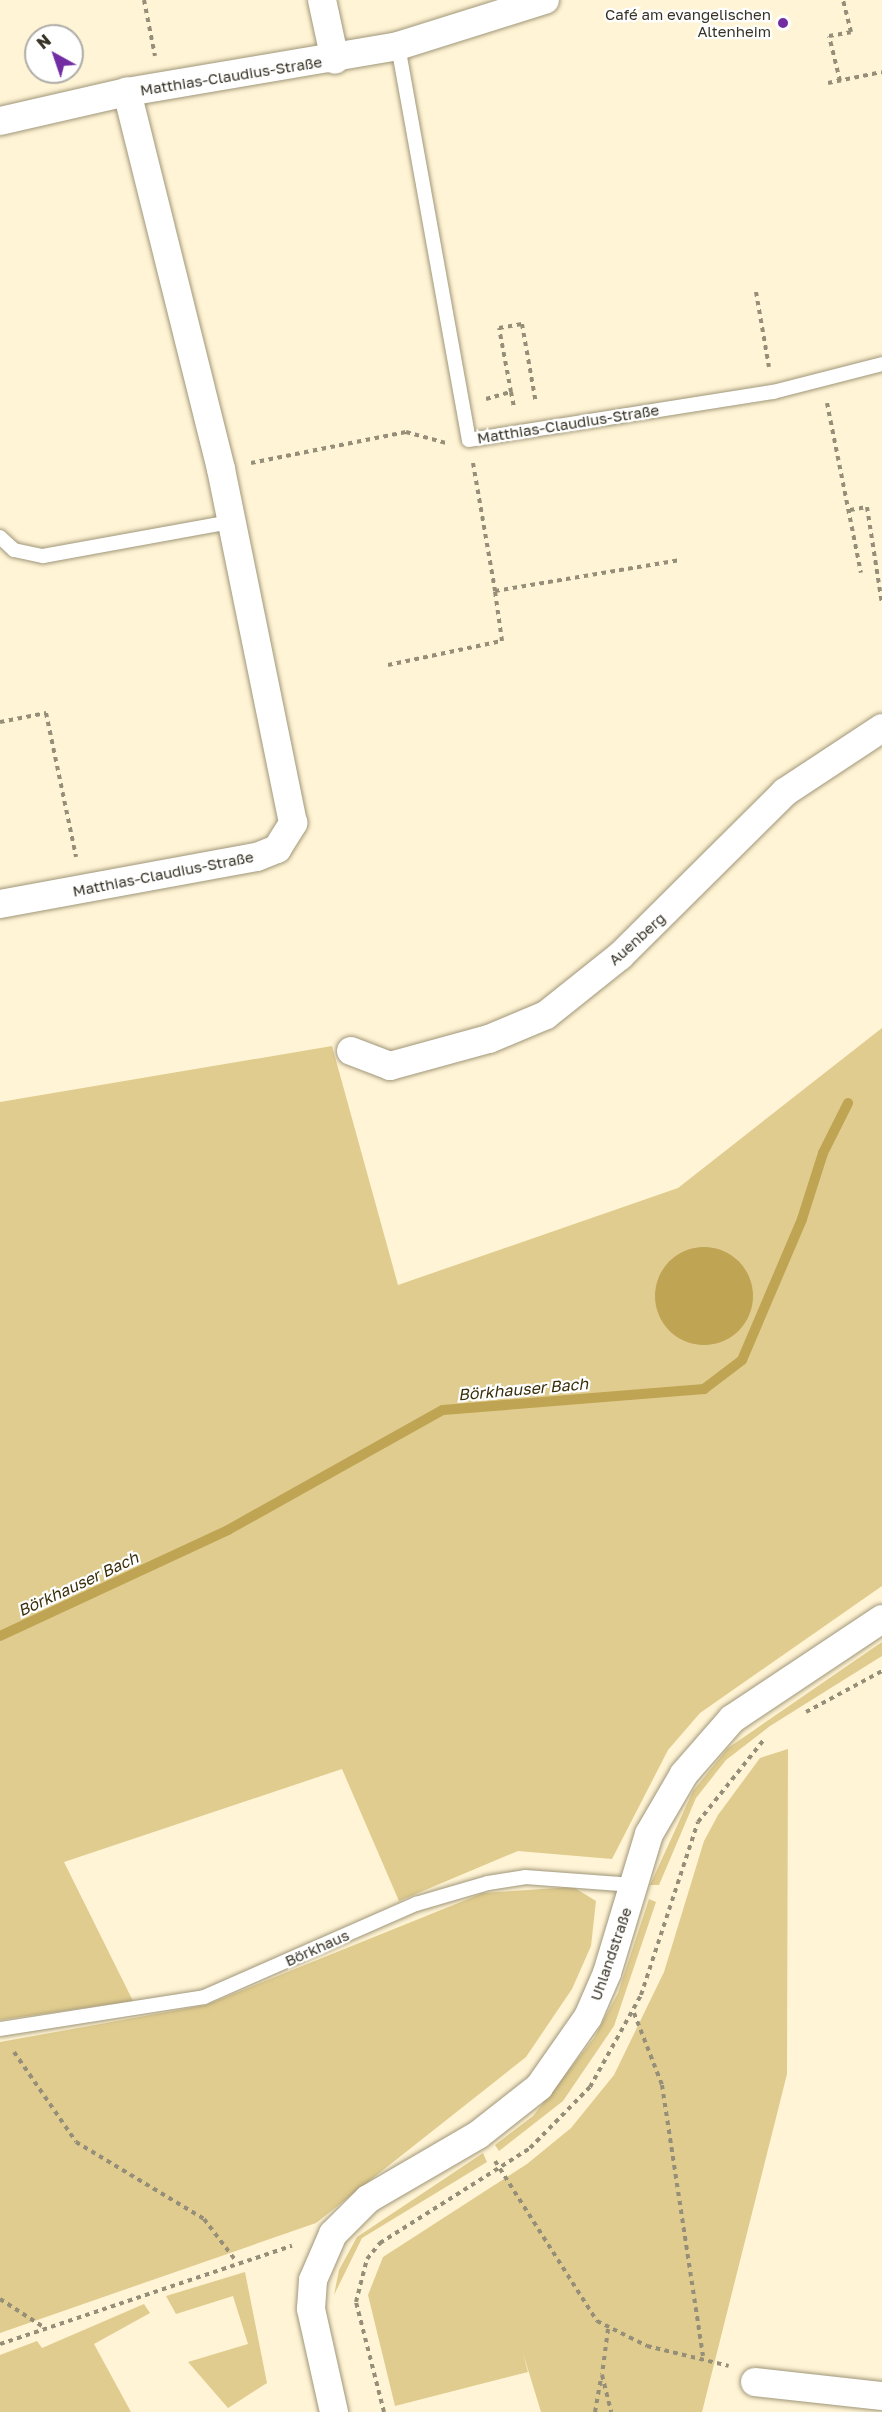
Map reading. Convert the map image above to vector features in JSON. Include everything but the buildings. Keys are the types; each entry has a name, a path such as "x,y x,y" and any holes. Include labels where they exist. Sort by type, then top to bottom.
{"street":[{"name":"Matthias-Claudius-Straße","path":"322,0 335,60"},
{"name":"Matthias-Claudius-Straße","path":"0,121 127,92 335,60 398,46 514,5 545,0"},
{"name":"Matthias-Claudius-Straße","path":"0,904 257,857 277,849 293,823 221,469 127,92"},
{"name":"Auenberg","path":"351,1052 390,1066 489,1039 546,1015 621,956 785,792 882,728"},
{"name":"Uhlandstraße","path":"334,2412 311,2309 314,2280 333,2234 368,2199 478,2135 516,2109 561,2061 607,1973 634,1885 664,1803 708,1744 768,1692 882,1619"},
{"path":"755,2382 882,2396"}],"lane":[{"name":"Matthias-Claudius-Straße","path":"398,46 469,440 773,392 882,364"},
{"path":"0,537 14,550 43,556 231,522"},
{"name":"Börkhaus","path":"1,2029 204,1997 416,1905 488,1883 525,1877 634,1885"}],"path":[{"path":"144,0 160,87"},
{"path":"840,81 829,36 851,32 843,0"},
{"path":"828,83 882,72"},
{"path":"756,292 773,392"},
{"path":"522,324 537,403 514,407 511,392 499,328 522,324"},
{"path":"822,379 861,573"},
{"path":"463,407 511,392"},
{"path":"221,469 406,432 446,443 469,440 495,591 501,640 388,664"},
{"path":"850,510 867,507 882,604"},
{"path":"495,591 680,560"},
{"path":"0,722 46,713 82,889"},
{"path":"797,1716 882,1671"},
{"path":"670,1897 698,1822 738,1766 769,1736"},
{"path":"634,2012 662,2085 703,2356"},
{"path":"1,2029 76,2142 204,2219 236,2261"},
{"path":"478,2135 584,2306 608,2329 646,2346 719,2359 755,2382"},
{"path":"0,2344 236,2261 333,2234"},
{"path":"0,2299 46,2328"},
{"path":"595,2412 608,2329"},
{"path":"602,2375 611,2412"}],"shaded area":[{"path":"882,1028 882,1586 700,1713 668,1750 612,1859 518,1851 399,1901 342,1769 64,1862 133,2001 0,2020 0,1102 332,1046 398,1285 678,1188"},
{"path":"704,1247 723,1251 739,1261 749,1277 753,1296 749,1315 739,1331 723,1341 704,1345 685,1341 669,1331 659,1315 655,1296 659,1277 669,1261 685,1251"},
{"path":"882,1642 882,1656 770,1726 726,1760 696,1798 659,1885 650,1885 693,1791 728,1748"},
{"path":"788,1749 787,2074 702,2412 541,2412 523,2353 528,2372 395,2406 368,2295 383,2257 527,2164 571,2128 614,2075 664,1972 704,1841 718,1815 760,1758"},
{"path":"573,1887 596,1901 591,1946 572,1989 526,2057 316,2223 0,2333 0,2042 206,2005 483,1893"},
{"path":"649,1899 656,1902 614,2026 563,2101 499,2151 495,2145 533,2116 594,2038 618,1993"},
{"path":"483,2153 487,2162 362,2238 334,2295 339,2270 357,2237"},
{"path":"245,2272 267,2383 228,2408 188,2362 248,2344 233,2296 176,2314 166,2296"},
{"path":"144,2304 150,2313 94,2344 131,2412 0,2412 0,2355 37,2341 42,2348"}],"waterway":[{"name":"Börkhauser Bach","path":"0,1636 228,1530 443,1410 704,1389 742,1360 802,1219 823,1153 848,1103"}],"place":[{"name":"Café am evangelischen Altenheim","path":"783,23"}]}
